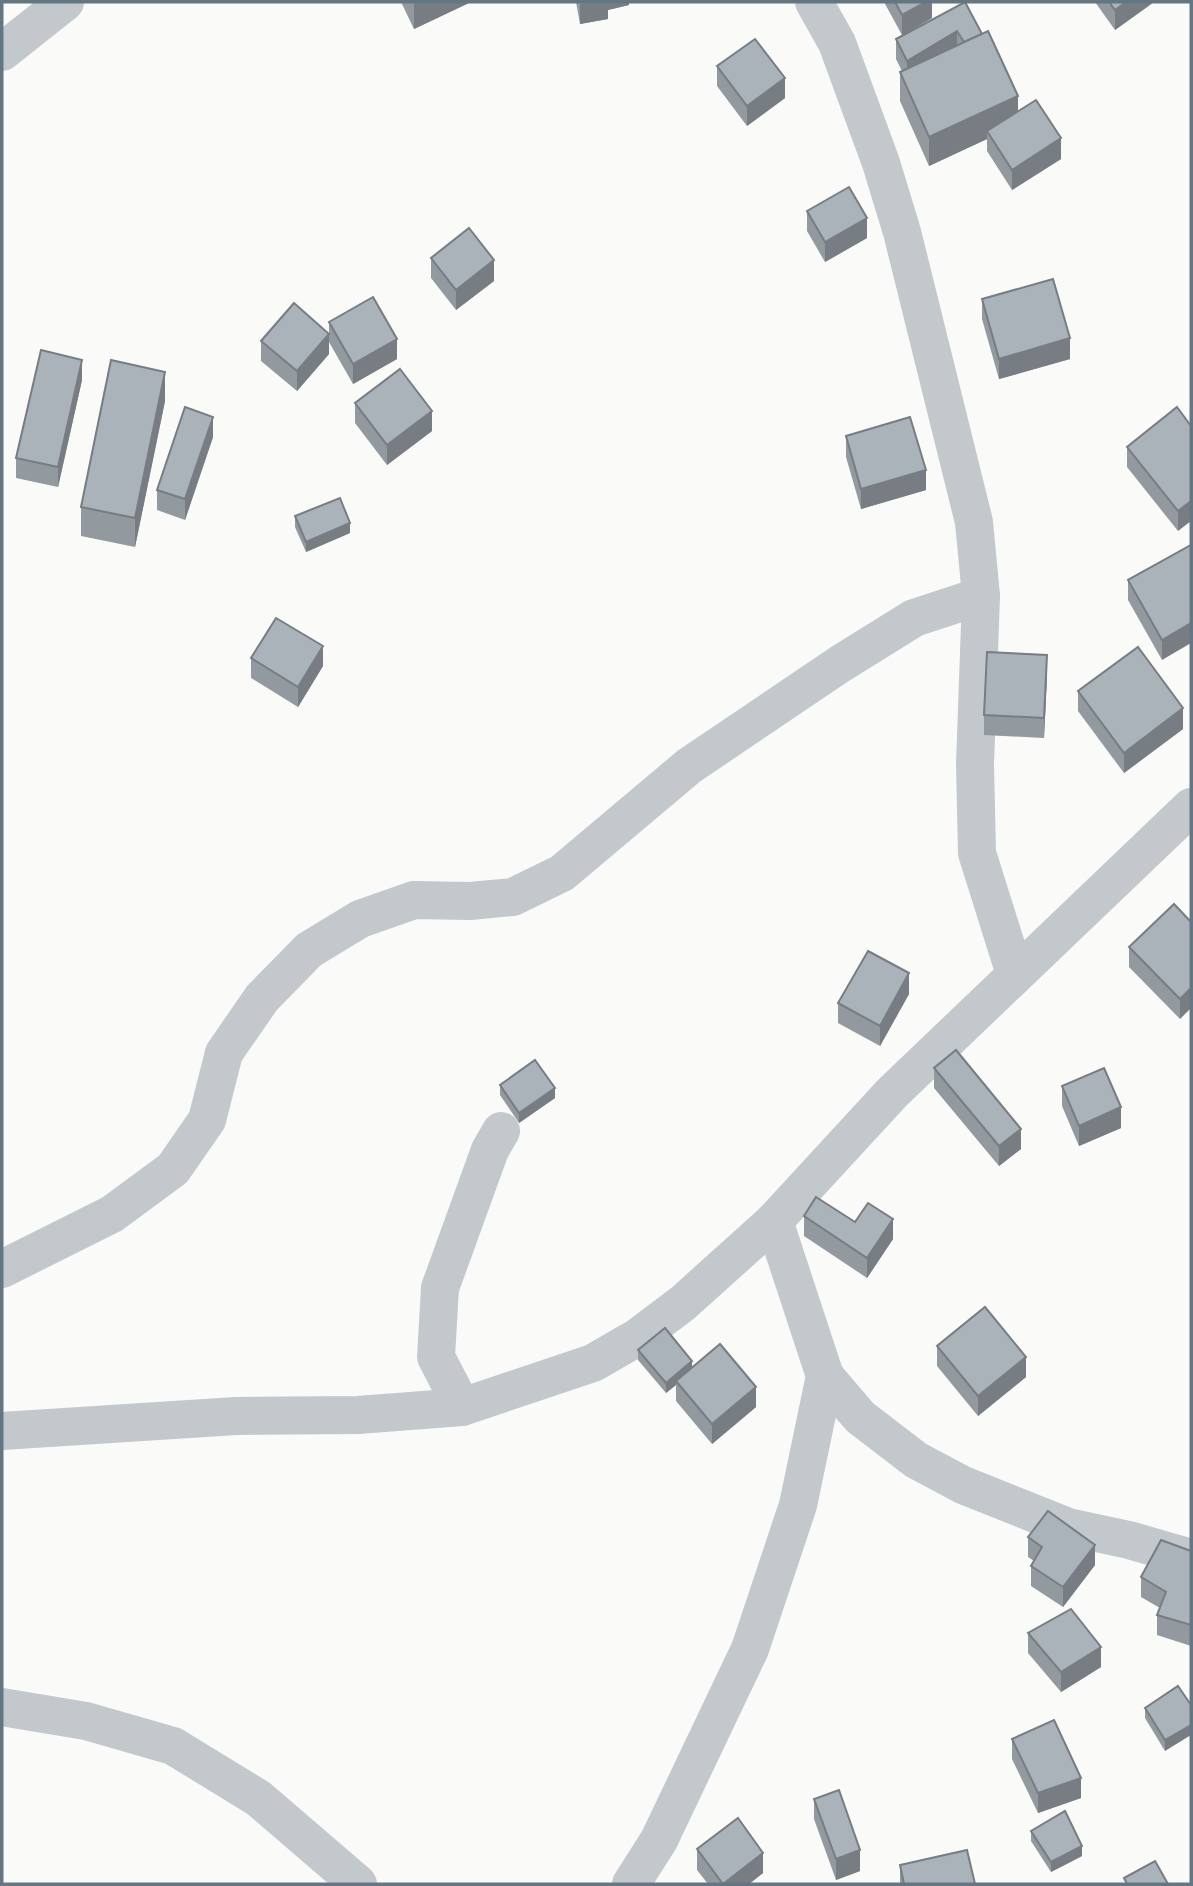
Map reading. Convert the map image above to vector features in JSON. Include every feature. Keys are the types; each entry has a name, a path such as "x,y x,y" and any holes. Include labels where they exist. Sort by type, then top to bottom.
{"street":[{"path":"2,52 65,2"},
{"path":"814,2 836,43 881,163 902,232 974,522 981,596 975,765 977,853 1015,974"},
{"path":"2,1269 112,1213 173,1169 207,1120 224,1053 262,998 309,950 360,919 414,900 470,901 513,897 562,873 689,766 840,664 914,618 981,596"},
{"path":"2,1431 236,1416 358,1415 462,1407 593,1363 638,1337 683,1303 774,1222 892,1093 1191,807"},
{"path":"462,1407 436,1357 440,1288 490,1150 501,1131"},
{"path":"774,1222 825,1376 860,1417 916,1460 963,1485 1068,1527 1129,1540 1191,1558"},
{"path":"631,1884 659,1840 750,1649 798,1506 825,1376"},
{"path":"2,1707 86,1721 173,1746 258,1798 358,1884"}],"building":[{"path":"895,2 926,2 902,15"},
{"path":"965,2 982,34 964,42 957,31 907,61 896,39"},
{"path":"1109,2 1126,2 1115,10"},
{"path":"988,31 1018,96 929,137 900,72"},
{"path":"755,39 785,78 747,106 717,66"},
{"path":"1036,100 1061,138 1012,170 987,131"},
{"path":"849,187 867,218 825,242 807,211"},
{"path":"469,228 494,260 456,290 431,258"},
{"path":"1053,279 1070,338 999,359 982,299"},
{"path":"373,297 397,339 353,364 329,322"},
{"path":"294,303 329,334 297,371 261,341"},
{"path":"41,350 82,360 58,467 16,458"},
{"path":"111,360 165,372 135,518 81,507"},
{"path":"400,369 432,411 387,445 355,403"},
{"path":"185,407 213,417 185,499 157,490"},
{"path":"1177,407 1191,426 1191,501 1178,511 1127,447"},
{"path":"910,417 926,470 861,489 846,436"},
{"path":"340,498 350,523 306,542 295,516"},
{"path":"1191,545 1191,623 1162,640 1128,580"},
{"path":"276,618 323,646 298,687 251,658"},
{"path":"1138,647 1183,708 1124,753 1078,691"},
{"path":"987,652 1047,655 1044,718 984,715"},
{"path":"1174,904 1191,922 1191,988 1180,999 1129,947"},
{"path":"868,951 909,973 880,1026 838,1003"},
{"path":"956,1050 1021,1129 999,1146 934,1068"},
{"path":"535,1060 555,1088 519,1113 500,1085"},
{"path":"1104,1068 1121,1107 1079,1126 1062,1086"},
{"path":"816,1197 855,1222 868,1203 893,1219 867,1258 804,1216"},
{"path":"985,1307 1026,1357 978,1396 937,1346"},
{"path":"665,1328 692,1361 666,1383 638,1350"},
{"path":"720,1344 756,1387 712,1424 676,1381"},
{"path":"1048,1511 1095,1545 1063,1587 1031,1566 1042,1547 1028,1537"},
{"path":"1161,1540 1191,1551 1191,1625 1157,1615 1166,1592 1141,1577"},
{"path":"1071,1609 1101,1647 1061,1672 1028,1633"},
{"path":"1178,1686 1191,1705 1191,1725 1165,1740 1145,1708"},
{"path":"1054,1720 1081,1778 1038,1793 1012,1739"},
{"path":"839,1790 860,1850 836,1859 814,1799"},
{"path":"1065,1811 1082,1846 1051,1862 1031,1831"},
{"path":"738,1818 763,1853 723,1884 697,1849"},
{"path":"967,1850 975,1884 904,1884 900,1865"},
{"path":"1155,1861 1168,1884 1127,1884 1124,1878"}]}
